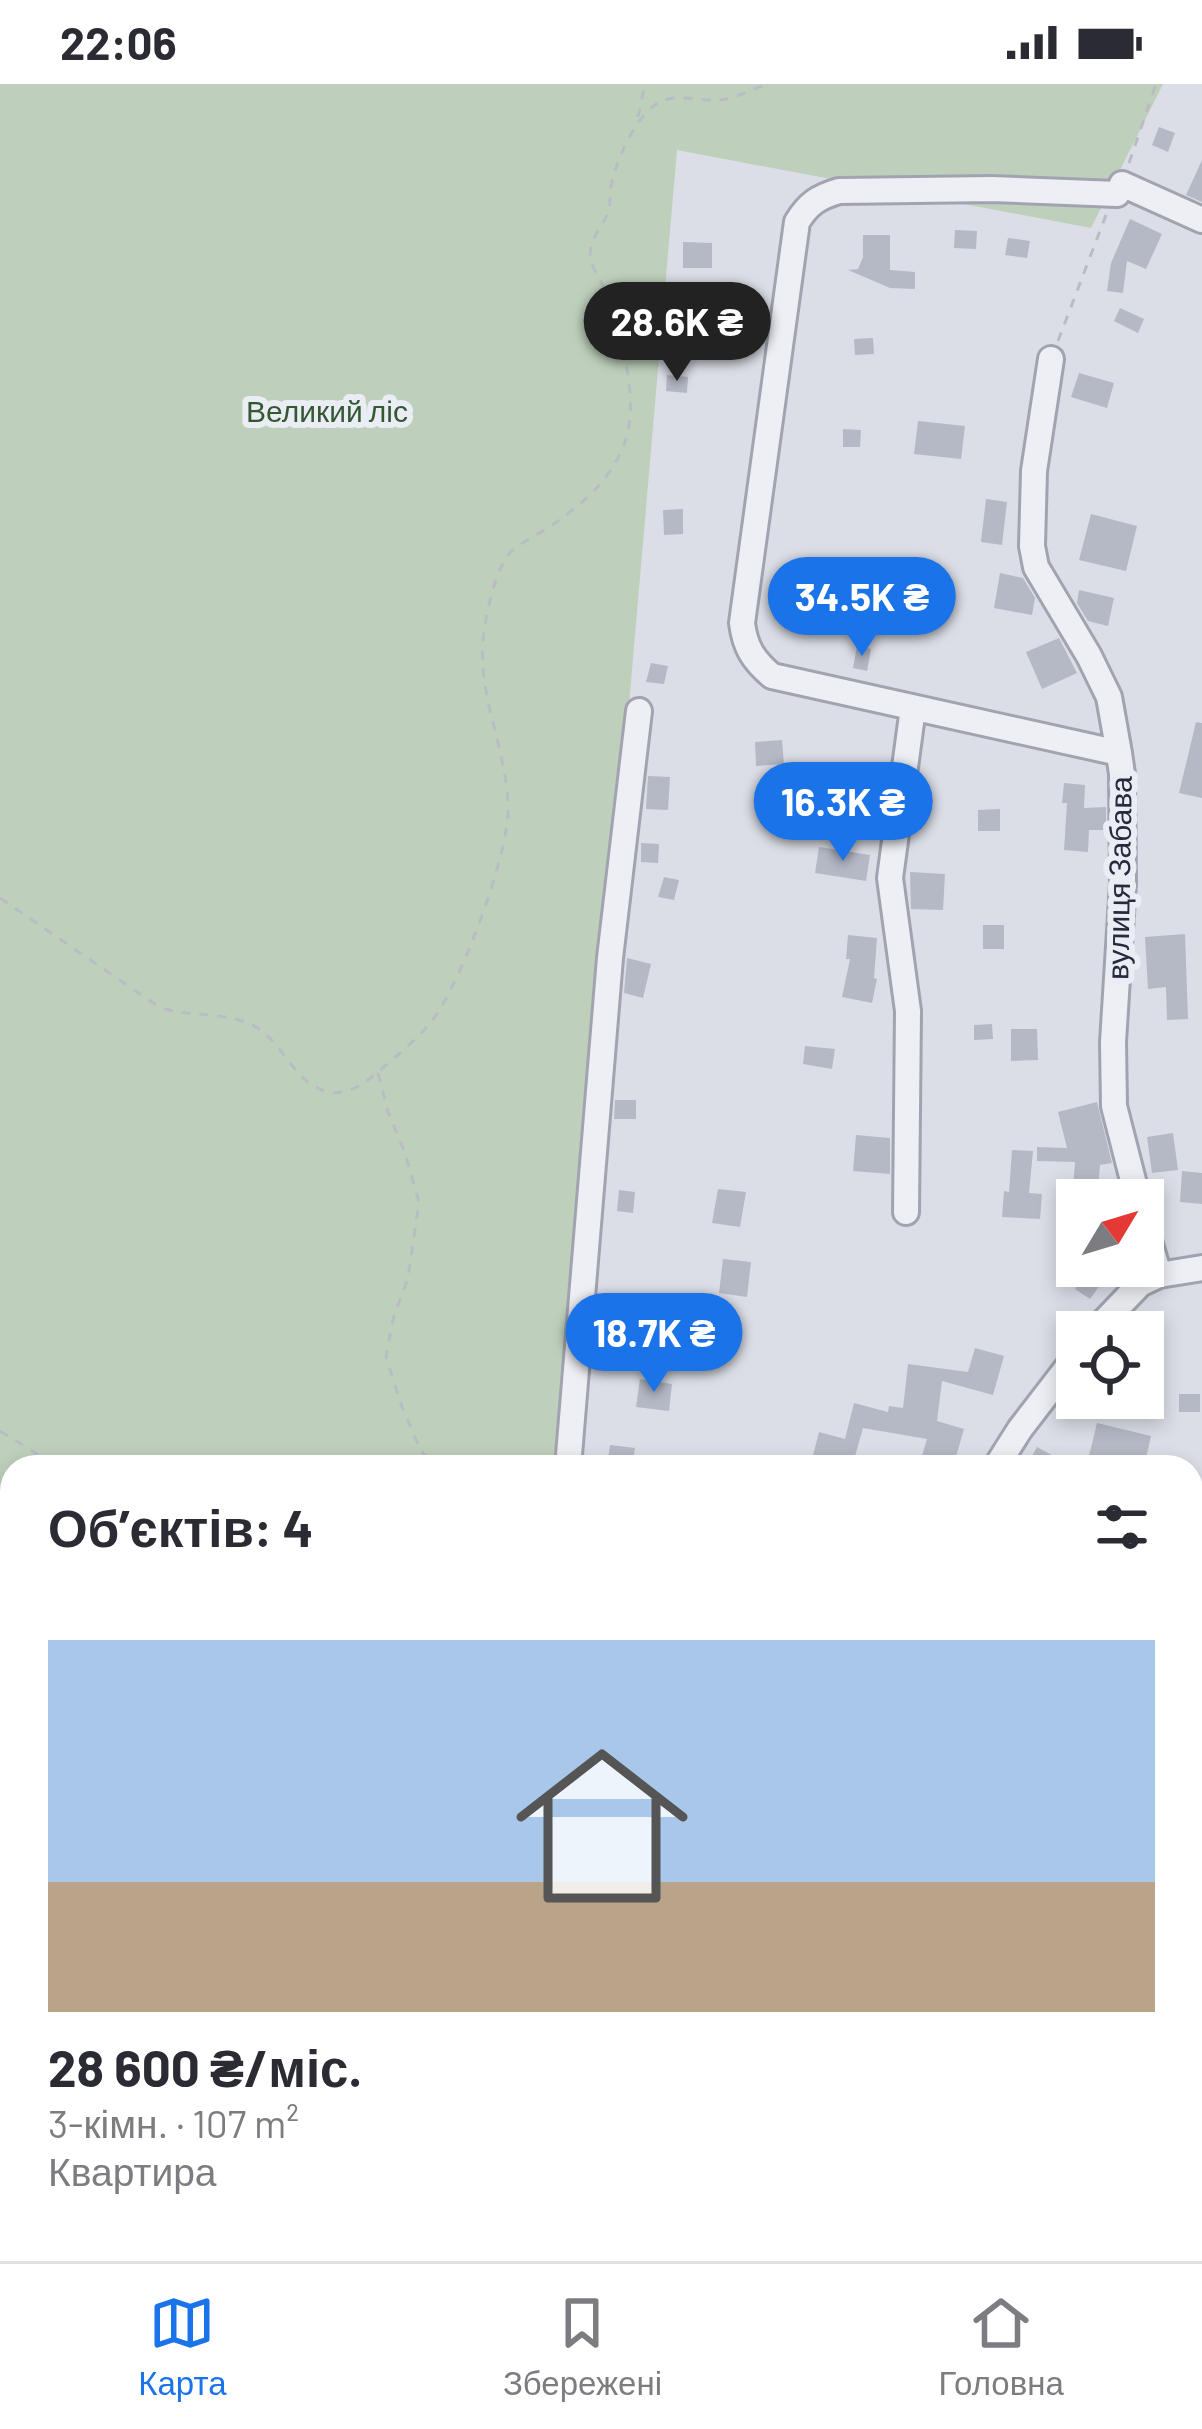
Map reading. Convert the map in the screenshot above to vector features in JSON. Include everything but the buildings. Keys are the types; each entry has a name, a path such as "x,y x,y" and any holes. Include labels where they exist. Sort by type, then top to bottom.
{"street":[{"path":"1119,754 772,676 754,662 742,623 797,223 821,196 838,191 992,189 1119,189 1202,220"},
{"name":"вулиця Забава","path":"1051,359 1034,471 1032,546 1036,567 1109,697 1119,754 1124,883 1113,1042 1114,1106 1133,1179"},
{"path":"906,1212 908,1011 890,878 913,708"},
{"path":"569,1455 610,958 639,711"},
{"path":"1164,1274 1202,1268"},
{"path":"1114,1311 1137,1287"},
{"path":"1004,1455 1056,1382"}],"path":[{"path":"0,898 159,1007 179,1015 249,1024 322,1090 337,1094 352,1088 415,1040 435,1017 452,989 480,919 508,812 481,670 487,611 500,571 509,554 577,509 600,487 630,420 629,377 622,347 590,257 592,240 609,210 612,180 638,120 645,84"},
{"path":"638,120 668,98 721,100 768,84"},
{"path":"1051,359 1156,84"},
{"path":"378,1071 419,1202 408,1278 386,1357 402,1407 425,1455"},
{"path":"0,1431 39,1455"}],"green space":[{"name":"Великий ліс","path":"0,84 1163,84 1091,228 677,150 564,1455 0,1455"}]}
